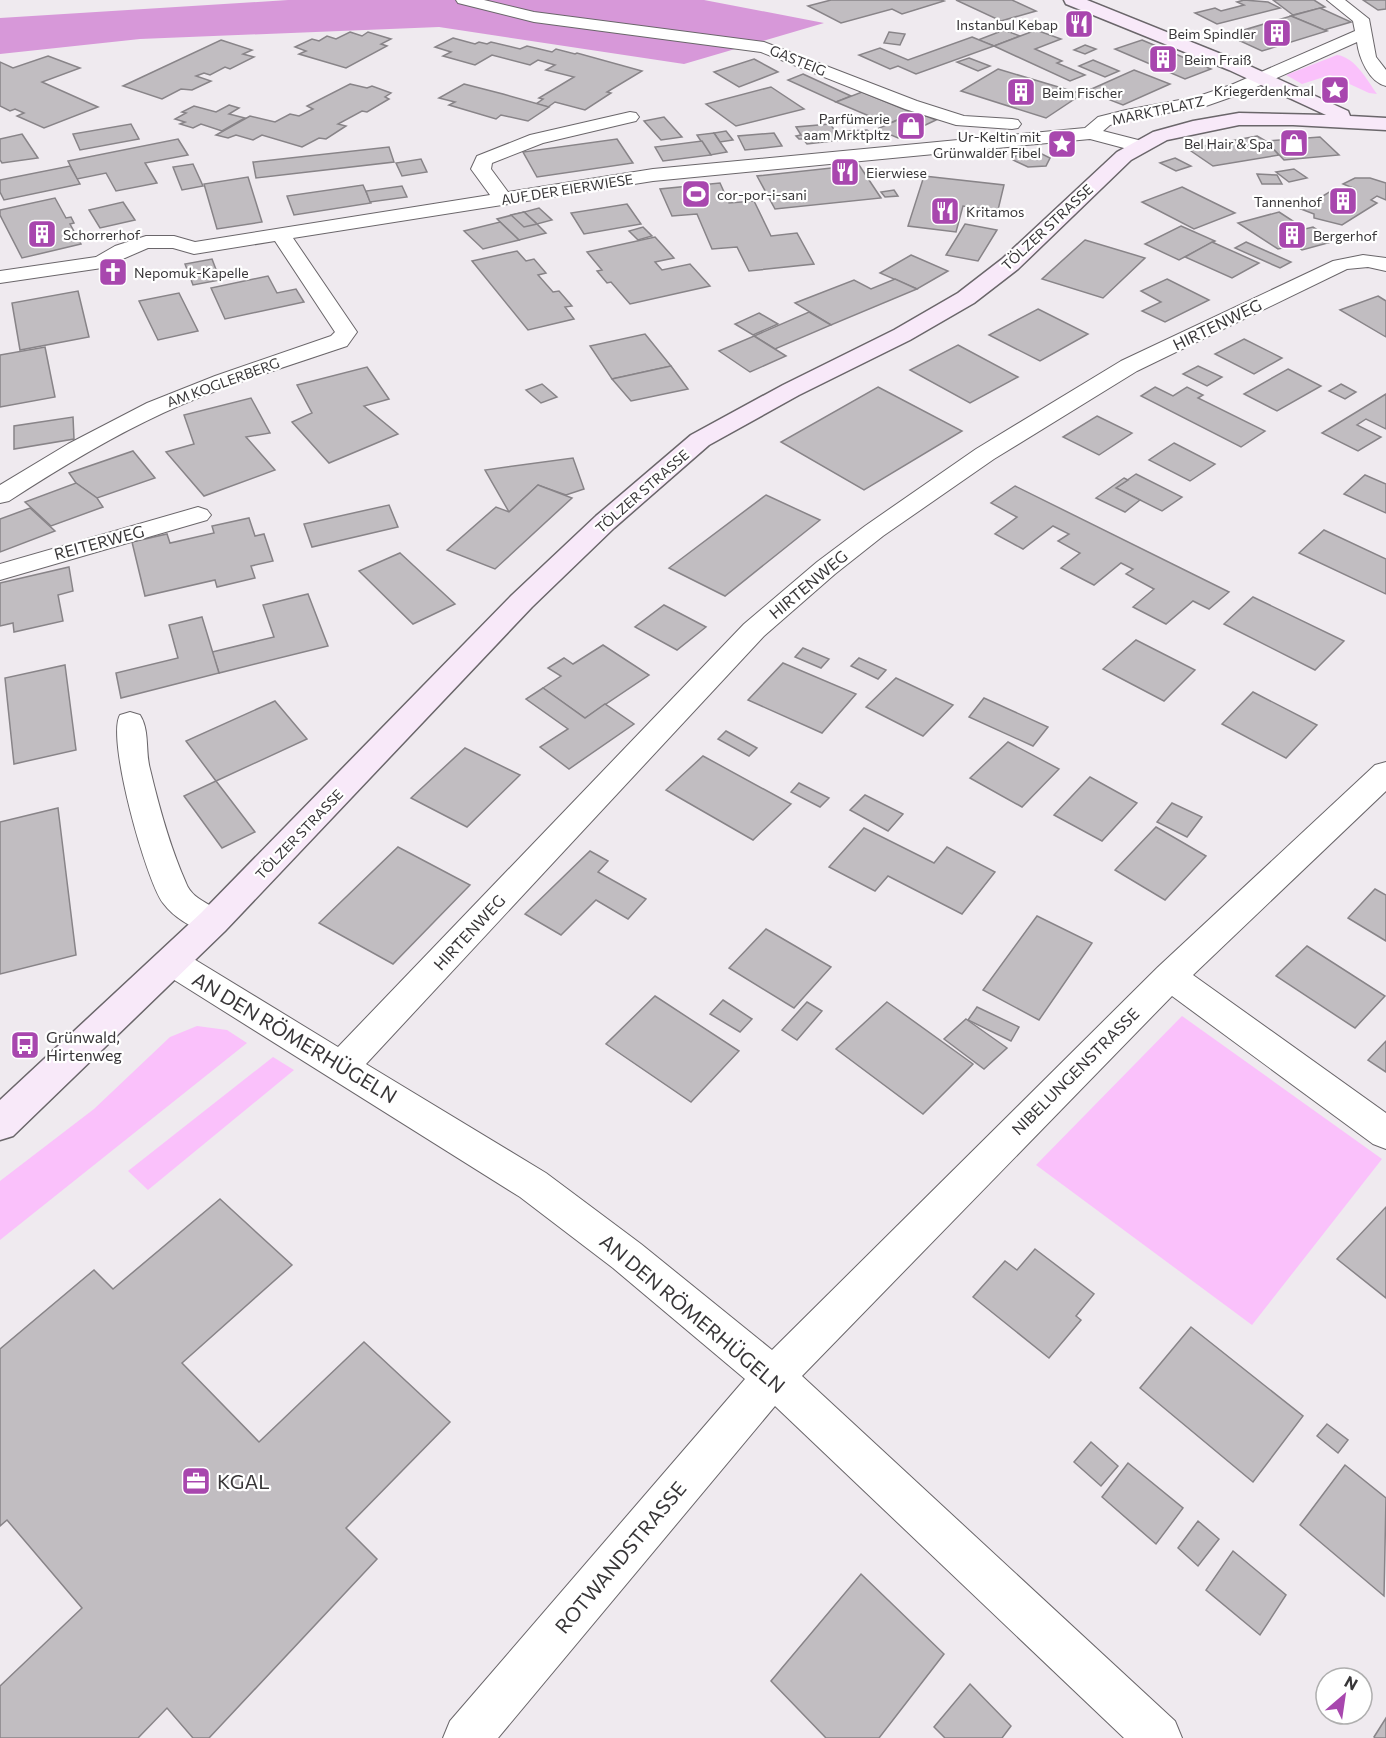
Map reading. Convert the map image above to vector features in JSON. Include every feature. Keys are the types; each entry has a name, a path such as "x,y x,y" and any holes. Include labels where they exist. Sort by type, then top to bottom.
{"main road":[{"name":"MARKTPLATZ","path":"1072,0 1244,70 1354,122 1386,141"},
{"path":"1263,118 1269,107 1265,80"},
{"name":"MARKTPLATZ","path":"1139,146 1160,136 1192,127 1239,119 1263,118 1386,124"},
{"name":"TÖLZER STRASSE","path":"0,1124 213,922 522,601 605,522 700,440 791,390 902,335 966,298 1010,264 1102,176 1139,146"}],"street":[{"name":"GASTEIG","path":"464,0 534,17 764,47 911,105 962,121 1067,128 1090,133"},
{"path":"1335,0 1363,26 1368,58 1386,81"},
{"name":"MARKTPLATZ","path":"1090,133 1104,121 1200,102 1265,80 1363,26"},
{"path":"503,200 481,169 484,160 509,147 577,128 630,117"},
{"name":"AUF DER EIERWIESE","path":"0,277 102,262 122,250 146,242 174,242 194,248 653,175 1090,133 1139,146"},
{"name":"AM KOGLERBERG","path":"0,496 38,470 105,432 157,407 220,382 339,341 346,332 281,235"},
{"name":"HIRTENWEG","path":"342,1066 754,630 874,531 985,454 1129,366 1340,266 1356,260 1375,261 1386,265"},
{"name":"REITERWEG","path":"0,572 198,515"},
{"path":"130,722 134,766 160,859 174,894 187,908 213,922"},
{"name":"NIBELUNGENSTRASSE","path":"773,1377 1170,976 1299,858 1386,773"},
{"name":"AN DEN RÖMERHÜGELN","path":"172,962 533,1185 627,1256 773,1377 1158,1738"},
{"path":"1170,976 1386,1133"},
{"name":"ROTWANDSTRASSE","path":"467,1738 773,1377"}],"shaded area":[{"path":"288,0 704,0 824,23 684,64 439,27 140,39 0,54 0,18"},
{"path":"1337,55 1355,65 1377,94 1369,93 1330,75 1302,84 1286,75"},
{"path":"1182,1016 1382,1159 1252,1325 1036,1165"},
{"path":"197,1026 227,1030 247,1043 0,1240 0,1181 94,1109 170,1037"},
{"path":"273,1057 294,1070 148,1190 128,1171"}],"building":[{"path":"831,0 944,1 902,14 892,9 841,23 808,6"},
{"path":"956,0 1012,0 1036,11 1001,21"},
{"path":"1244,0 1268,2 1280,8 1217,24 1195,13 1215,8 1221,11 1244,5 1237,2"},
{"path":"1273,0 1314,0 1325,7 1293,15"},
{"path":"1363,0 1386,0 1386,9 1378,10"},
{"path":"1320,8 1351,22 1324,30 1291,16"},
{"name":"Beim Spindler","path":"1291,16 1327,31 1262,51 1227,35"},
{"name":"Instanbul Kebap","path":"1078,20 1091,25 1081,29 1067,24"},
{"path":"1004,30 1020,36 994,46 978,40"},
{"path":"1036,30 1061,39 1035,49 1062,61 1057,63 1085,75 1070,81 994,46"},
{"path":"350,32 362,36 368,32 391,39 381,44 387,46 346,68 299,54 306,51 295,47 312,39 319,41 327,36 336,39"},
{"path":"889,32 905,34 900,45 884,43"},
{"path":"972,37 994,46 916,74 898,66 890,69 859,55 880,48 908,60"},
{"path":"453,38 475,44 491,42 520,49 527,46 552,52 556,49 642,71 607,92 611,93 585,110 555,102 548,107 536,104 543,99 539,98 574,77 546,70 555,65 538,60 530,65 492,55 475,65 443,56 451,52 435,47"},
{"path":"221,40 252,50 243,54 254,57 230,69 225,67 210,75 204,73 196,76 211,81 192,90 181,89 162,99 123,86"},
{"name":"Beim Fraiß","path":"1142,40 1211,69 1185,79 1115,49"},
{"path":"1085,45 1096,49 1085,54 1074,50"},
{"path":"48,56 80,68 42,82 98,107 44,128 17,116 24,113 15,109 10,111 0,106 0,62 13,68"},
{"path":"969,58 990,66 978,71 957,62"},
{"path":"754,59 778,72 739,87 714,72"},
{"path":"1093,60 1119,71 1105,77 1079,66"},
{"name":"Beim Fischer","path":"998,69 1082,94 1046,118 961,91"},
{"path":"1134,70 1170,84 1123,105 1087,91"},
{"path":"803,74 851,96 836,102 788,80"},
{"path":"350,84 367,88 372,86 391,93 385,97 389,99 367,112 362,111 338,124 346,126 326,139 319,138 302,147 262,135 253,140 236,135 228,138 216,135 250,116 275,122 290,114 299,116 313,109 307,106"},
{"path":"464,84 549,107 528,121 501,115 496,119 449,105 455,102 439,98"},
{"path":"771,87 804,109 736,126 706,104"},
{"path":"862,92 913,113 888,124 836,102"},
{"path":"229,105 239,108 229,114 245,118 222,131 201,124 193,128 180,124 185,122 175,119 186,113 182,112 194,106 216,112"},
{"path":"916,112 936,120 898,138 877,129"},
{"path":"664,117 682,137 661,140 644,121"},
{"path":"131,124 139,139 80,150 73,134"},
{"path":"830,124 836,132 846,131 851,139 807,144 796,136 801,135 796,127"},
{"path":"867,130 877,139 853,140 848,131"},
{"path":"726,131 733,140 720,142 714,133"},
{"path":"714,133 727,152 710,155 697,135"},
{"path":"774,133 782,146 745,150 738,136"},
{"path":"22,134 38,158 2,163 0,139"},
{"path":"1257,136 1266,141 1279,155 1213,166 1188,149"},
{"path":"1320,137 1339,155 1284,160 1266,141"},
{"path":"178,139 188,155 145,163 157,183 116,191 106,173 77,179 68,161"},
{"path":"617,139 633,163 537,177 523,152"},
{"path":"702,141 711,155 663,161 655,147"},
{"path":"389,147 394,162 256,178 253,162"},
{"path":"1036,151 1050,158 1046,166 1028,167 1013,160 1018,152"},
{"path":"1175,158 1191,166 1176,171 1160,163"},
{"path":"421,159 427,172 402,176 396,163"},
{"path":"193,164 203,186 182,190 173,167"},
{"path":"859,165 881,198 775,209 757,176"},
{"path":"70,166 80,184 4,200 0,192 0,180"},
{"path":"1294,169 1307,178 1289,182 1276,172"},
{"path":"1257,174 1277,175 1282,184 1262,184"},
{"path":"924,176 1004,185 998,210 963,206 956,232 908,226"},
{"path":"248,177 262,222 217,229 204,184"},
{"name":"Tannenhof","path":"1355,178 1370,178 1386,183 1386,200 1377,196 1371,200 1377,203 1342,225 1314,218 1314,214 1301,209 1304,208 1300,205 1305,202 1313,202 1336,188 1347,192 1353,188 1343,184"},
{"path":"720,183 729,203 754,201 771,236 797,233 814,264 749,271 737,247 712,249 697,214 672,216 660,189"},
{"path":"363,185 371,203 294,215 287,196"},
{"path":"402,186 407,197 370,202 366,191"},
{"path":"1182,187 1235,213 1194,229 1142,202"},
{"path":"894,190 898,196 885,197 881,192"},
{"name":"Schorrerhof","path":"55,198 66,218 71,217 74,223 70,224 81,244 22,258 0,215 0,210"},
{"path":"123,202 135,220 100,228 89,210"},
{"path":"627,204 641,224 584,234 571,213"},
{"path":"539,208 552,220 537,224 524,212"},
{"path":"524,212 546,233 519,240 497,219"},
{"path":"524,212 537,224 524,227 511,215"},
{"name":"Bergerhof","path":"1279,212 1305,229 1313,227 1335,241 1302,250 1295,245 1278,249 1238,223"},
{"path":"500,222 519,240 483,249 464,231"},
{"path":"965,224 997,230 978,261 946,255"},
{"path":"1181,226 1215,241 1179,260 1145,244"},
{"path":"643,227 652,236 638,240 629,231"},
{"path":"655,237 674,258 655,262 662,270 690,264 710,286 630,304 611,282 607,283 597,271 602,270 587,252"},
{"path":"1085,240 1145,258 1103,298 1042,279"},
{"path":"1212,242 1259,263 1232,278 1185,257"},
{"path":"1246,242 1291,262 1280,268 1235,248"},
{"path":"517,251 526,261 534,259 546,273 538,275 553,292 559,291 572,306 565,307 574,319 528,330 472,261"},
{"path":"911,255 948,271 917,289 880,273"},
{"path":"212,259 220,280 193,285 185,264"},
{"path":"268,276 277,293 296,289 304,302 225,319 211,288"},
{"path":"895,279 917,289 831,325 795,303 854,280 871,289"},
{"path":"1167,279 1209,300 1165,322 1142,311 1161,302 1141,291"},
{"path":"78,291 89,337 20,350 12,303"},
{"path":"179,293 198,331 158,340 139,301"},
{"path":"1378,296 1386,301 1386,337 1340,310"},
{"path":"1038,309 1088,334 1040,361 989,335"},
{"path":"809,312 831,325 775,349 754,336"},
{"path":"759,313 778,324 753,335 735,324"},
{"path":"645,334 671,366 612,379 590,346"},
{"path":"754,336 786,356 750,372 719,351"},
{"path":"1244,339 1282,358 1254,374 1215,354"},
{"path":"958,345 1018,377 970,403 910,370"},
{"path":"45,347 55,397 0,407 0,355"},
{"path":"671,366 688,389 631,401 612,379"},
{"path":"1198,366 1222,377 1207,386 1183,374"},
{"path":"367,367 389,399 364,406 398,434 329,463 292,422 312,413 297,385"},
{"path":"1288,369 1321,386 1277,411 1244,394"},
{"path":"542,384 557,397 541,403 526,390"},
{"path":"1341,384 1356,392 1345,399 1329,391"},
{"path":"878,387 962,431 864,490 781,442"},
{"path":"1155,387 1173,396 1187,387 1203,395 1198,398 1265,431 1241,447 1141,396"},
{"path":"1386,394 1386,429 1366,419 1357,425 1381,437 1358,451 1322,433"},
{"path":"251,398 270,433 246,437 275,470 204,496 166,452 194,444 184,415"},
{"path":"1097,416 1132,433 1099,455 1063,437"},
{"path":"73,417 74,439 14,449 14,426"},
{"path":"1174,443 1215,464 1190,481 1149,460"},
{"path":"133,451 155,478 97,498 76,483 69,473"},
{"path":"573,458 584,489 566,495 538,485 509,512 485,470"},
{"path":"1136,474 1182,497 1162,511 1116,488"},
{"path":"1365,475 1386,484 1386,513 1344,494"},
{"path":"1124,478 1128,480 1116,488 1140,500 1125,512 1096,498"},
{"path":"76,483 97,498 103,507 51,526 25,502"},
{"path":"538,485 572,498 495,569 447,550 496,507 509,512"},
{"path":"1015,486 1229,592 1209,609 1193,601 1166,624 1133,607 1154,589 1126,574 1133,569 1121,563 1094,585 1061,568 1080,553 1058,541 1069,534 1053,526 1023,549 995,534 1017,517 991,503"},
{"path":"766,495 820,520 725,596 669,568"},
{"path":"389,505 398,527 312,547 304,524"},
{"path":"30,508 55,531 0,552 0,519"},
{"path":"249,518 255,536 264,534 273,561 251,566 255,578 217,587 215,580 145,596 132,542 167,534 170,543 214,533 212,526"},
{"path":"1324,530 1386,559 1386,594 1299,553"},
{"path":"400,553 455,604 413,624 359,571"},
{"path":"69,567 73,591 58,595 63,621 14,632 13,623 0,626 0,583"},
{"path":"308,594 328,646 219,673 212,652 274,637 263,605"},
{"path":"1253,597 1344,641 1315,670 1224,624"},
{"path":"664,605 706,627 677,650 635,627"},
{"path":"202,617 219,673 121,698 116,673 178,658 169,625"},
{"path":"1136,640 1195,670 1164,701 1103,669"},
{"path":"603,645 649,675 585,718 543,688 561,676 548,668 564,658 573,664"},
{"path":"803,648 829,659 821,668 795,657"},
{"path":"859,658 886,670 878,679 851,666"},
{"path":"783,663 856,694 822,733 748,700"},
{"path":"65,665 76,750 14,764 5,678"},
{"path":"896,678 953,705 923,736 866,707"},
{"path":"543,688 585,718 605,704 634,724 569,769 540,747 568,729 526,699"},
{"path":"1253,692 1317,725 1286,758 1222,724"},
{"path":"984,698 1048,727 1033,746 969,717"},
{"path":"275,701 307,739 216,781 186,741"},
{"path":"726,731 757,748 749,756 718,739"},
{"path":"1008,742 1059,769 1022,807 970,778"},
{"path":"465,748 520,775 467,827 411,798"},
{"path":"703,756 791,804 753,840 666,790"},
{"path":"1090,777 1137,803 1102,841 1054,815"},
{"path":"216,781 255,832 222,848 184,796"},
{"path":"799,783 829,798 820,807 791,792"},
{"path":"865,795 903,814 888,831 850,810"},
{"path":"1172,803 1202,817 1187,837 1157,822"},
{"path":"58,808 76,955 0,974 0,822"},
{"path":"1156,827 1206,856 1165,900 1115,870"},
{"path":"864,828 934,863 947,847 995,872 962,914 888,876 875,891 829,867"},
{"path":"398,847 470,885 393,964 319,923"},
{"path":"590,851 608,861 598,872 646,899 628,919 596,900 561,935 525,914"},
{"path":"1375,889 1386,895 1386,941 1348,918"},
{"path":"1037,916 1092,943 1039,1020 983,990"},
{"path":"766,929 831,967 794,1008 729,968"},
{"path":"1307,946 1385,996 1355,1028 1276,976"},
{"path":"655,996 739,1051 691,1102 606,1044"},
{"path":"723,1000 752,1019 740,1032 710,1014"},
{"path":"807,1002 822,1011 797,1040 782,1030"},
{"path":"887,1002 973,1064 923,1114 836,1049"},
{"path":"977,1007 1019,1027 1011,1041 968,1020"},
{"path":"966,1019 1007,1048 984,1069 944,1039"},
{"path":"1386,1041 1386,1072 1368,1060"},
{"name":"KGAL","path":"220,1199 292,1265 182,1363 259,1442 364,1342 450,1422 346,1528 377,1559 209,1738 193,1738 167,1708 138,1738 0,1738 0,1686 82,1608 7,1520 0,1526 0,1349 94,1270 113,1289"},
{"path":"1386,1207 1386,1298 1337,1259"},
{"path":"1035,1249 1094,1294 1076,1316 1081,1320 1049,1358 973,1297 1005,1261 1017,1270"},
{"path":"1191,1327 1303,1416 1253,1482 1140,1388"},
{"path":"1327,1424 1348,1440 1338,1453 1317,1436"},
{"path":"1091,1442 1118,1466 1101,1486 1074,1462"},
{"path":"1128,1463 1183,1508 1156,1544 1102,1497"},
{"path":"1345,1465 1386,1498 1384,1596 1300,1525"},
{"path":"1198,1521 1219,1539 1198,1566 1178,1548"},
{"path":"1233,1551 1286,1595 1260,1635 1206,1590"},
{"path":"861,1574 944,1654 879,1738 826,1738 771,1681"},
{"path":"970,1684 1011,1726 1002,1738 945,1738 934,1727"},
{"path":"1386,1718 1386,1738 1375,1738 1374,1737"}],"place":[{"name":"Instanbul Kebap","path":"1079,24"},
{"name":"Beim Spindler","path":"1277,33"},
{"name":"Beim Fraiß","path":"1163,59"},
{"name":"Kriegerdenkmal","path":"1335,90"},
{"name":"Beim Fischer","path":"1021,92"},
{"name":"Parfümerie aam Mrktpltz","path":"911,126"},
{"name":"Bel Hair & Spa","path":"1294,143"},
{"name":"Ur-Keltin mit Grünwalder Fibel","path":"1062,144"},
{"name":"Eierwiese","path":"845,172"},
{"name":"cor-por-i-sani","path":"696,194"},
{"name":"Tannenhof","path":"1343,201"},
{"name":"Kritamos","path":"945,211"},
{"name":"Schorrerhof","path":"42,234"},
{"name":"Bergerhof","path":"1292,235"},
{"name":"Nepomuk-Kapelle","path":"113,272"},
{"name":"Grünwald, Hirtenweg","path":"25,1045"},
{"name":"KGAL","path":"196,1481"}]}
